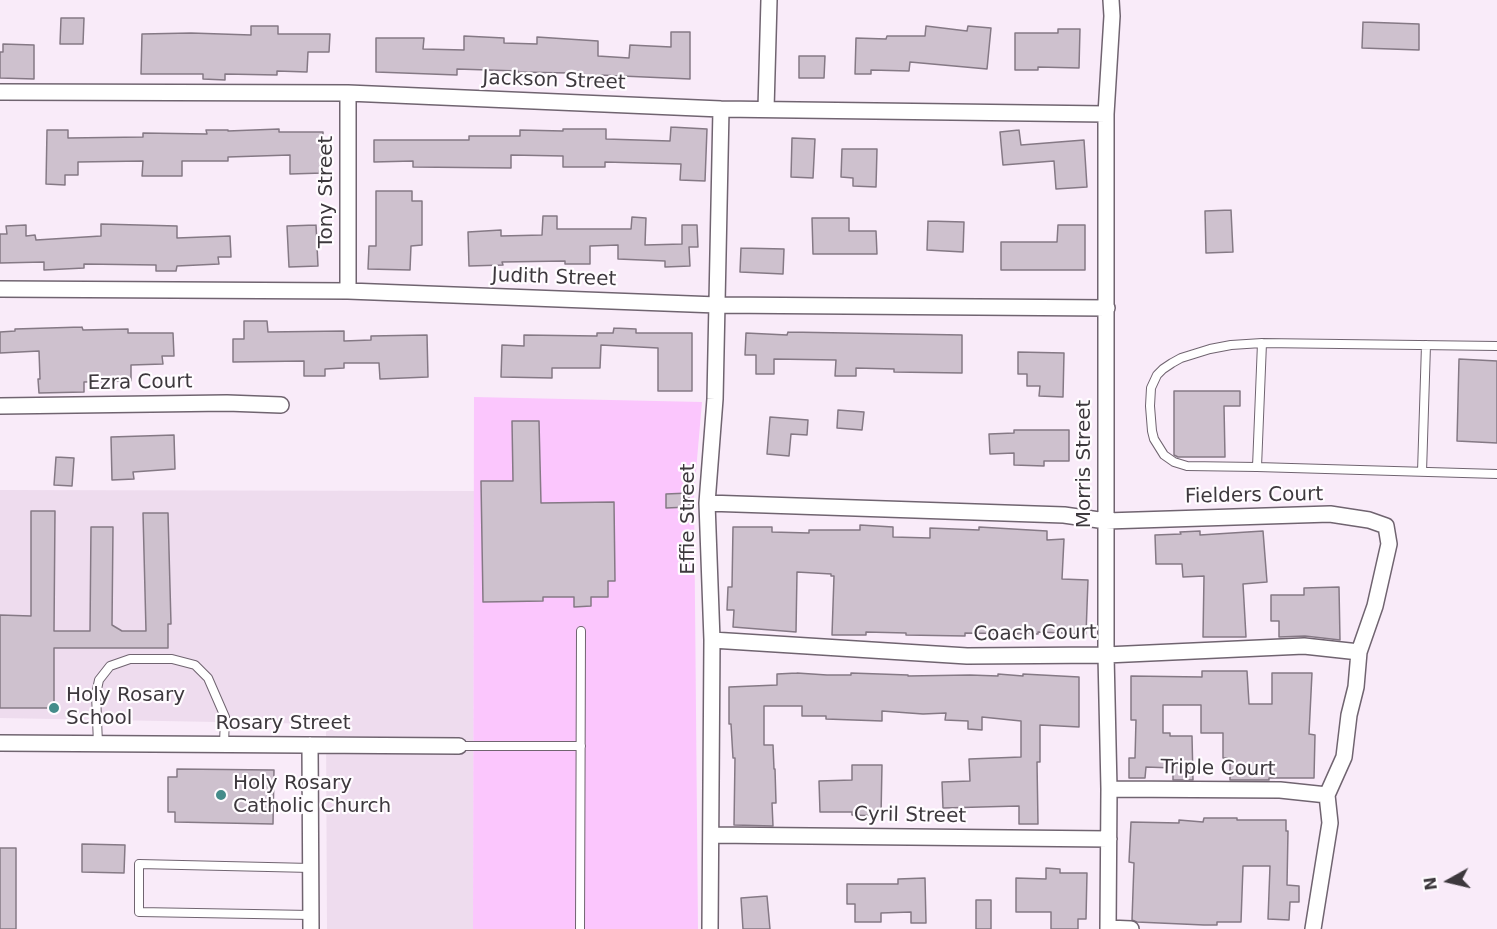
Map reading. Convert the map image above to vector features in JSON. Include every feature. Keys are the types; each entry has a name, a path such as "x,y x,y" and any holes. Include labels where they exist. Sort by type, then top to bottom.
{"street":[{"path":"766,109 769,0"},
{"name":"Morris Street","path":"1108,929 1106,114 1111,0"},
{"name":"Jackson Street","path":"0,92 348,93 721,110 1106,114"},
{"name":"Tony Street","path":"348,93 348,291"},
{"name":"Effie Street","path":"710,929 712,640 707,503 715,399 721,110"},
{"name":"Judith Street","path":"0,289 348,291 717,305 1107,308"},
{"name":"Ezra Court","path":"0,406 227,403 281,405"},
{"name":"Fielders Court","path":"707,503 1064,515 1106,521 1330,514 1369,520 1386,526 1389,544 1376,606 1359,651 1356,687 1349,715 1344,757 1327,795 1330,823 1313,929"},
{"name":"Coach Court","path":"712,640 967,656 1106,654 1304,646 1359,651"},
{"name":"Rosary Street","path":"0,743 459,746"},
{"path":"310,745 311,922"},
{"name":"Triple Court","path":"1109,789 1280,790 1327,795"},
{"name":"Cyril Street","path":"711,835 1109,839"},
{"path":"1108,929 1131,929"}],"lane":[{"path":"1257,467 1262,343"},
{"path":"1497,346 1262,343 1231,345 1181,358 1163,369 1157,375 1151,388 1150,406 1154,439 1164,455 1174,462 1187,466 1497,474"},
{"path":"1422,472 1425,345"},
{"path":"580,929 581,631"},
{"path":"98,744 96,694 99,680 110,666 130,659 172,658 195,665 208,678 225,717 225,744"},
{"path":"459,746 581,746"},
{"path":"311,868 140,864 139,912 311,922"}],"shaded area":[{"path":"474,397 702,402 694,494 698,929 473,929"},
{"path":"0,490 474,491 473,929 327,929 326,724 0,718"}],"building":[{"path":"61,18 84,18 83,44 60,44"},
{"path":"1363,22 1419,24 1419,50 1362,48"},
{"path":"251,26 278,26 278,34 330,34 329,52 308,52 307,72 277,71 277,75 225,74 225,80 203,79 203,74 141,74 142,34 251,35"},
{"path":"926,26 967,31 968,26 991,28 987,69 910,62 909,71 871,70 871,74 855,74 856,38 886,39 887,36 925,36"},
{"path":"1058,29 1080,29 1079,68 1038,67 1038,70 1015,70 1015,33 1058,33"},
{"path":"671,32 690,32 690,79 599,75 599,80 568,79 569,73 457,69 457,75 376,72 376,38 424,38 423,49 464,50 464,36 504,38 504,43 537,44 537,37 598,41 598,56 629,58 630,45 671,47"},
{"path":"3,44 34,45 34,79 0,78 0,52 3,52"},
{"path":"799,56 825,56 824,78 799,78"},
{"path":"671,127 707,129 705,181 680,180 681,164 605,162 605,167 563,167 563,156 511,155 511,168 413,167 413,161 374,162 374,140 469,140 469,136 520,136 520,130 606,129 606,139 670,141"},
{"path":"279,129 279,132 323,132 323,173 290,174 290,155 228,157 228,161 182,161 182,176 142,176 143,161 78,162 78,175 65,175 65,185 46,184 47,130 68,130 68,138 143,137 143,133 207,134 206,130"},
{"path":"1019,130 1021,145 1084,140 1087,187 1056,189 1054,161 1003,165 1000,132"},
{"path":"792,138 815,139 813,178 791,177"},
{"path":"842,149 877,149 876,187 853,186 853,178 841,177"},
{"path":"376,191 412,191 412,201 422,201 422,245 411,246 410,270 368,269 369,246 376,246"},
{"path":"1231,210 1233,252 1206,253 1205,211"},
{"path":"543,216 557,216 557,229 631,229 632,217 646,218 645,245 682,244 682,225 697,225 698,247 689,247 690,266 665,267 665,261 618,259 618,245 590,246 590,264 565,264 565,261 502,262 503,265 469,266 468,232 501,230 501,236 542,235"},
{"path":"812,218 849,218 849,231 876,231 877,254 813,254"},
{"path":"928,221 964,222 963,252 927,250"},
{"path":"101,224 177,226 177,238 230,236 231,257 218,257 219,264 177,266 176,271 156,271 156,265 84,264 84,268 44,270 44,262 0,263 0,234 7,234 6,226 26,225 26,236 35,235 36,240 101,236"},
{"path":"316,225 318,266 289,267 287,226"},
{"path":"1058,225 1085,225 1085,270 1001,270 1001,242 1057,242"},
{"path":"741,248 784,249 783,274 740,272"},
{"path":"244,321 267,321 268,332 344,331 344,341 371,340 371,336 427,335 428,377 380,379 379,363 344,363 344,368 325,369 325,376 304,376 304,361 233,362 233,339 244,339"},
{"path":"82,327 83,330 128,329 128,333 173,333 174,356 162,356 163,364 131,365 131,381 84,382 84,392 39,393 39,351 0,353 0,332 15,331 15,329"},
{"path":"614,328 636,329 636,333 692,333 692,391 658,391 658,348 601,345 600,368 552,368 552,378 501,377 502,345 524,346 524,335 597,336 597,333 613,333"},
{"path":"788,332 962,335 962,373 894,372 894,369 856,368 856,376 835,376 836,360 774,359 774,374 756,374 756,355 745,355 746,333 787,335"},
{"path":"1018,352 1064,353 1063,397 1039,396 1040,386 1027,386 1027,374 1018,374"},
{"path":"1459,359 1497,361 1497,443 1457,441"},
{"path":"1174,391 1240,391 1240,406 1224,406 1225,457 1178,457 1174,455"},
{"path":"838,410 864,412 862,430 837,428"},
{"path":"770,417 808,420 807,435 791,434 789,456 767,454"},
{"path":"512,421 539,421 541,503 614,502 615,581 608,581 608,597 591,597 591,606 574,607 574,597 543,597 543,601 483,602 481,481 513,481"},
{"path":"1014,430 1069,430 1069,461 1044,461 1044,466 1014,465 1014,453 990,454 989,434 1014,433"},
{"path":"174,435 175,469 133,472 134,479 112,480 111,437"},
{"path":"56,457 74,458 72,486 54,485"},
{"path":"689,493 689,507 666,508 666,494"},
{"path":"31,511 55,511 54,631 90,631 91,527 113,527 112,625 122,631 146,631 143,513 168,513 171,624 168,624 168,648 54,648 54,708 0,708 0,615 31,616"},
{"path":"860,525 893,527 893,537 930,538 930,528 979,530 979,527 1047,531 1047,540 1064,539 1062,579 1088,580 1086,634 965,633 965,636 866,632 866,635 832,635 834,576 797,572 796,632 733,627 734,610 727,610 728,587 732,587 733,527 772,527 772,532 809,533 809,530 860,530"},
{"path":"1200,531 1200,535 1263,531 1267,582 1243,584 1246,637 1203,637 1204,576 1183,577 1182,564 1156,564 1155,535"},
{"path":"1339,587 1340,640 1305,636 1279,637 1279,621 1271,621 1271,595 1304,595 1304,588"},
{"path":"1202,671 1247,671 1249,704 1272,704 1272,673 1312,673 1309,734 1315,735 1314,778 1230,780 1230,758 1223,758 1223,733 1201,733 1201,705 1163,705 1163,733 1170,733 1170,736 1192,736 1193,780 1173,780 1173,768 1146,767 1145,778 1129,778 1129,758 1135,758 1136,720 1131,720 1131,676 1202,677"},
{"path":"777,674 908,676 998,676 998,674 1023,676 1023,674 1079,677 1079,727 1040,725 1040,762 1037,762 1038,824 1019,824 1019,806 943,808 942,782 970,781 969,759 1021,757 1021,721 982,717 982,730 968,729 968,721 945,720 946,713 882,711 882,721 826,719 826,716 802,716 802,706 764,706 764,745 773,745 775,769 776,803 772,803 773,826 734,825 735,758 733,758 731,724 729,724 729,687 777,685"},
{"path":"852,765 882,765 881,816 852,815 852,812 820,812 819,781 852,780"},
{"name":"Holy Rosary Catholic Church","path":"177,769 274,770 273,824 175,822 175,812 168,812 168,777 177,777"},
{"path":"1204,818 1286,820 1286,831 1288,831 1287,885 1299,886 1299,902 1290,902 1289,920 1268,919 1270,866 1243,866 1241,922 1217,922 1217,925 1204,925 1132,920 1134,863 1129,862 1131,822 1179,823 1179,820 1203,822"},
{"path":"82,844 125,845 124,873 82,872"},
{"path":"0,848 16,848 16,929 0,929"},
{"path":"1046,868 1060,869 1060,873 1087,873 1086,919 1078,919 1078,929 1051,929 1051,912 1016,912 1016,878 1046,879"},
{"path":"925,878 926,923 911,923 911,912 881,913 881,922 855,922 855,904 847,904 847,884 898,884 898,879"},
{"path":"767,896 770,929 743,929 741,898"},
{"path":"976,900 991,900 991,929 976,929"}],"place":[{"name":"Holy Rosary School","path":"54,708"},
{"name":"Holy Rosary Catholic Church","path":"221,795"}]}
